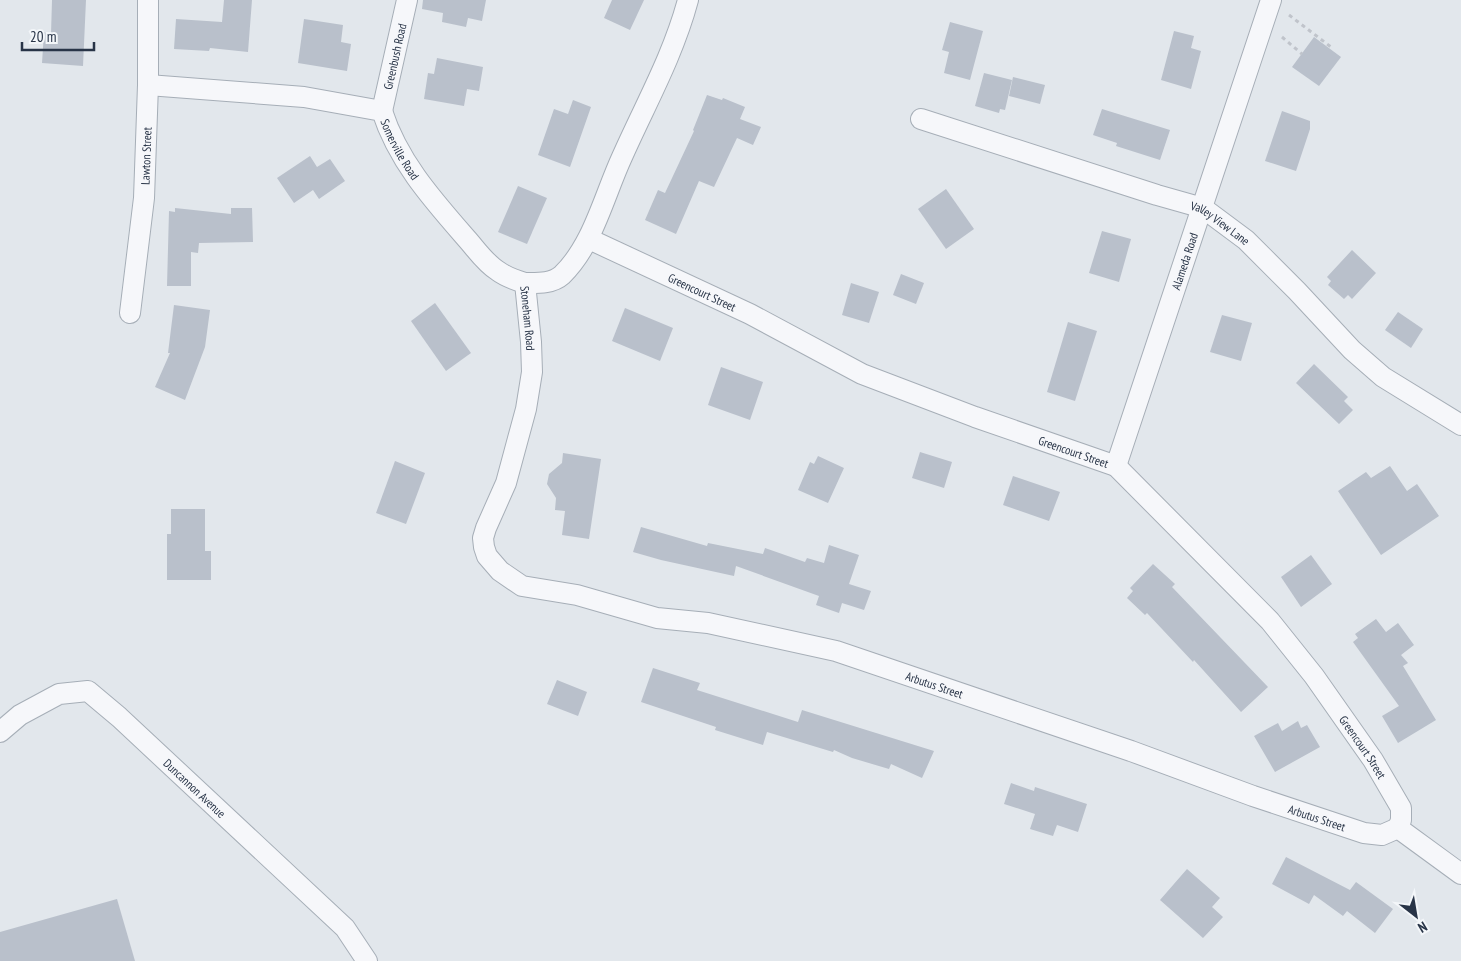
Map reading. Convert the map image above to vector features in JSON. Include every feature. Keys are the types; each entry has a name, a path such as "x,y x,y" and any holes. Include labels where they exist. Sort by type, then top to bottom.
{"street":[{"name":"Lawton Street","path":"130,313 144,198 148,85 148,0"},
{"name":"Greenbush Road","path":"382,111 406,0"},
{"name":"Stoneham Road","path":"483,538 506,482 526,409 532,372 526,283 549,282 561,276 589,239 621,158 661,77 688,0"},
{"name":"Alameda Road","path":"1116,466 1271,1"},
{"name":"Somerville Road","path":"148,85 304,97 382,111 389,133 399,152 421,184 445,213 496,270 512,279 526,283"},
{"name":"Valley View Lane","path":"920,119 1203,208 1246,240 1352,350 1383,377 1461,425"},
{"name":"Greencourt Street","path":"589,239 750,314 862,374 975,417 1116,466 1270,621 1314,676 1373,760 1400,808 1398,828"},
{"name":"Arbutus Street","path":"483,538 487,556 500,571 522,586 578,595 657,618 708,623 836,651 1131,751 1253,796 1364,833 1382,835 1398,828"},
{"name":"Duncannon Avenue","path":"0,732 20,715 59,694 88,691 119,717 345,928 366,961"},
{"path":"1398,828 1461,874"}],"path":[{"path":"1271,1 1331,47"}],"building":[{"path":"52,0 86,0 83,66 42,63 44,32 51,34"},
{"path":"224,0 252,0 248,52 210,48 209,51 174,49 176,19 222,22"},
{"path":"423,0 486,0 482,21 468,18 466,27 442,22 443,13 422,9"},
{"path":"612,0 644,0 630,30 604,18"},
{"path":"304,19 343,25 341,42 351,44 347,71 298,63"},
{"path":"950,22 983,31 970,80 944,73 949,52 942,50"},
{"path":"1174,31 1194,36 1191,48 1201,51 1191,89 1161,80"},
{"path":"1314,37 1341,57 1319,86 1292,67"},
{"path":"437,58 483,67 479,91 467,89 464,106 424,99 428,73 434,74"},
{"path":"984,73 1012,80 1005,110 1000,109 999,113 975,106"},
{"path":"1013,77 1045,85 1040,104 1009,96"},
{"path":"707,95 722,100 723,98 745,107 740,119 761,127 753,145 737,138 714,187 699,181 676,234 645,220 658,190 665,193 694,131"},
{"path":"573,100 591,107 570,167 538,155 554,109 568,114"},
{"path":"1102,109 1170,130 1160,160 1116,146 1117,143 1093,135"},
{"path":"1282,111 1310,121 1310,129 1296,171 1265,161"},
{"path":"310,156 317,167 330,159 345,181 319,199 313,190 294,203 277,178"},
{"path":"518,186 547,198 527,244 498,232"},
{"path":"946,189 974,229 946,249 918,209"},
{"path":"175,208 231,214 231,208 252,208 253,242 199,243 198,253 191,252 191,286 167,286 169,211 175,212"},
{"path":"1102,231 1131,239 1119,282 1089,273"},
{"path":"1352,250 1376,273 1352,299 1348,295 1344,299 1328,285 1331,281 1327,277"},
{"path":"901,274 924,283 916,304 893,295"},
{"path":"851,283 879,292 869,323 842,315"},
{"path":"435,303 471,353 446,371 411,321"},
{"path":"174,305 210,310 205,347 185,400 155,387 170,353 168,353"},
{"path":"625,308 673,328 660,361 612,341"},
{"path":"1398,312 1423,329 1411,348 1385,330"},
{"path":"1222,315 1252,323 1241,361 1210,352"},
{"path":"1068,322 1097,331 1075,401 1047,392"},
{"path":"1314,364 1348,397 1344,401 1353,410 1339,424 1296,383"},
{"path":"721,367 763,382 750,420 708,405"},
{"path":"920,452 952,462 944,488 912,478"},
{"path":"563,453 601,459 589,539 562,535 565,511 555,510 556,498 547,484 549,474 562,463"},
{"path":"818,456 844,468 828,503 798,490 810,462 814,464"},
{"path":"395,461 425,473 406,524 376,513"},
{"path":"1390,466 1407,491 1417,484 1439,516 1381,555 1338,491 1366,472 1371,478"},
{"path":"1013,476 1060,492 1049,521 1003,505"},
{"path":"171,509 205,509 205,551 211,551 211,580 167,580 167,534 171,534"},
{"path":"641,527 707,546 708,543 763,554 765,548 805,562 807,558 824,563 829,545 859,555 849,584 871,591 864,610 842,603 839,613 816,605 819,596 736,566 734,576 633,552"},
{"path":"1311,555 1332,584 1301,607 1281,577"},
{"path":"1153,564 1175,584 1172,587 1268,687 1241,712 1194,660 1193,662 1147,613 1145,615 1127,598 1133,591 1130,588"},
{"path":"1376,619 1386,632 1398,623 1414,645 1401,655 1408,663 1403,666 1436,720 1398,743 1382,716 1399,706 1353,642 1358,638 1355,634"},
{"path":"653,668 700,683 697,690 798,722 802,710 934,751 922,778 891,764 889,769 852,758 834,750 833,752 767,732 763,745 715,730 716,727 641,702"},
{"path":"557,680 587,692 578,716 547,704"},
{"path":"1298,721 1301,728 1307,725 1320,747 1275,772 1254,736 1278,723 1282,731"},
{"path":"1011,783 1034,791 1035,787 1087,804 1078,832 1057,825 1053,836 1030,829 1035,814 1004,804"},
{"path":"1286,857 1350,890 1356,882 1393,909 1375,933 1347,911 1343,916 1314,895 1309,904 1272,884"},
{"path":"1187,869 1220,898 1212,907 1223,917 1203,938 1160,900"},
{"path":"117,899 135,961 0,961 0,932"}]}
